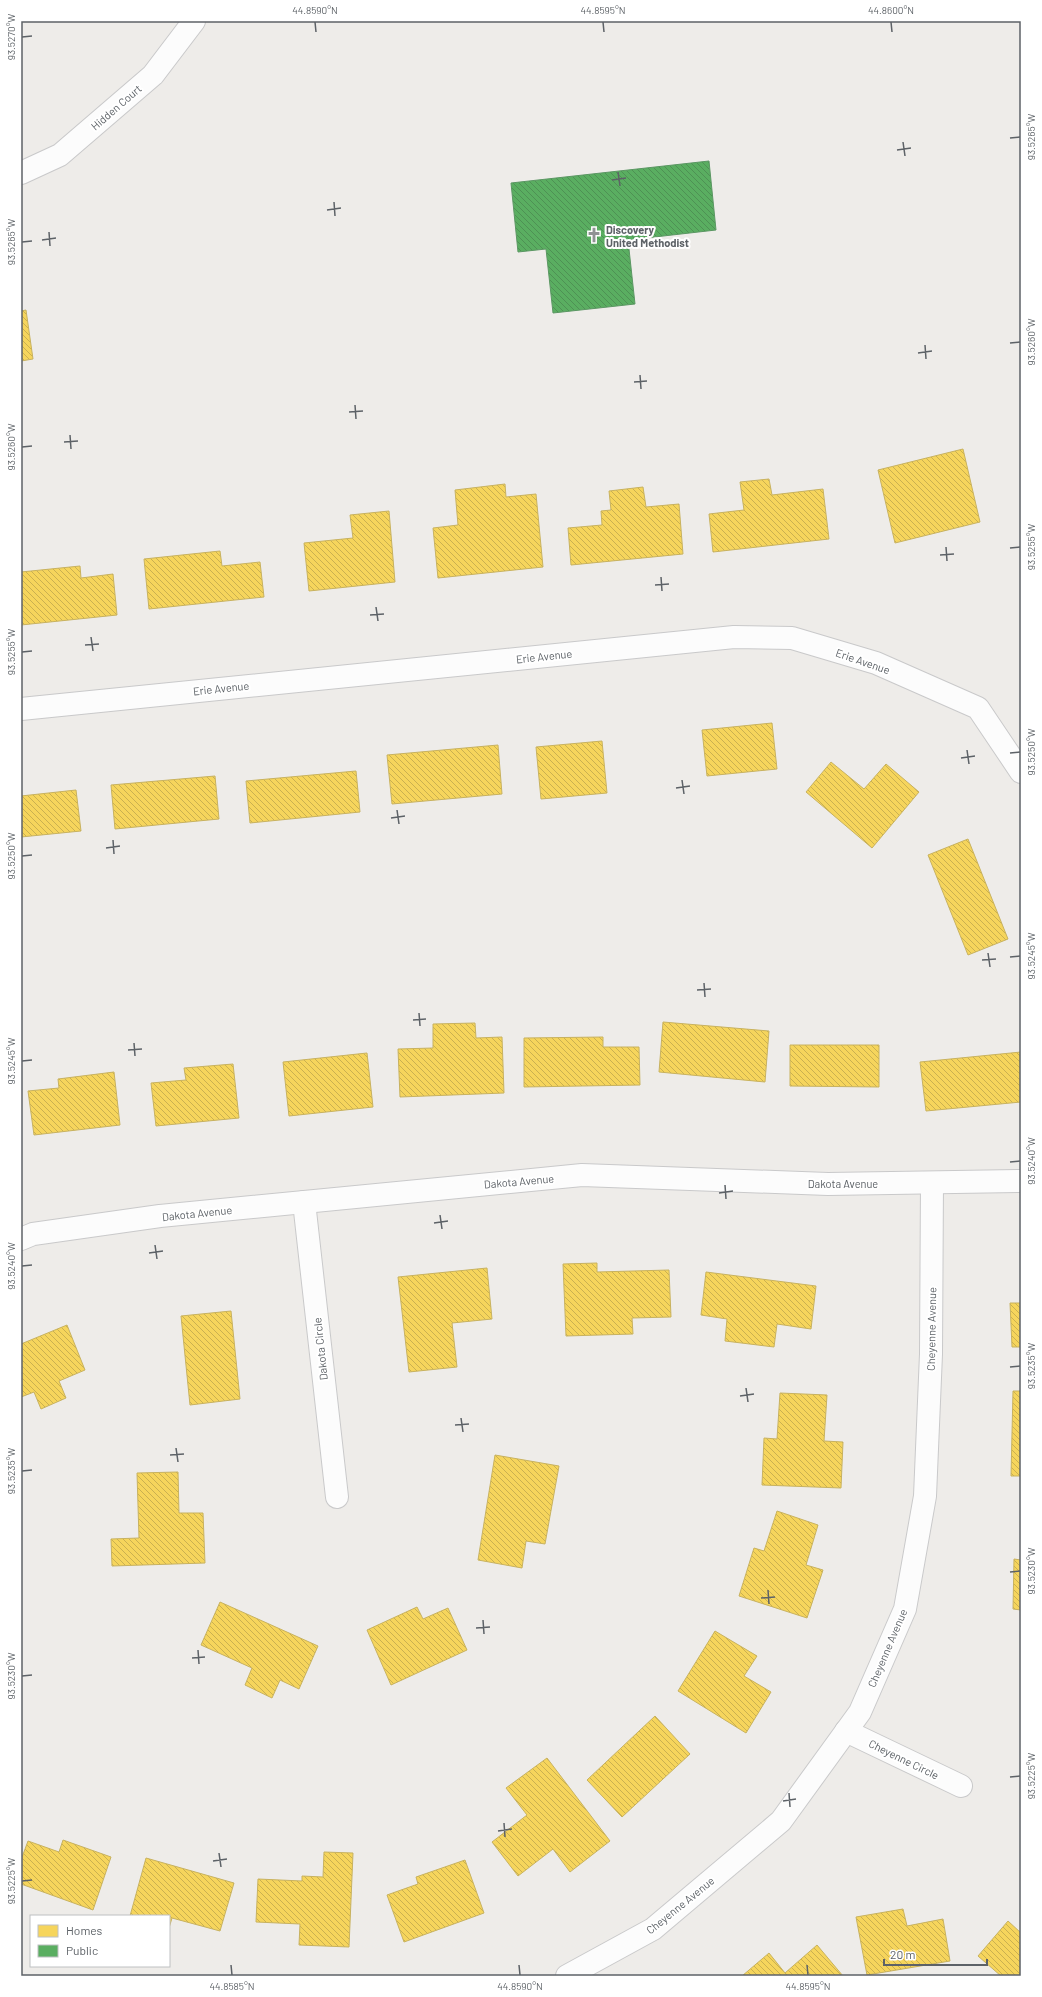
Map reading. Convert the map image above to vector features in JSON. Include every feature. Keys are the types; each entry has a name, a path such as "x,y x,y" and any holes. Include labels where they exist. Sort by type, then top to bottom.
{"street":[{"name":"Hidden Court","path":"21,173 60,155 153,75 194,21"},
{"name":"Erie Avenue","path":"21,709 726,638 792,638 876,663 978,708 1021,772"},
{"name":"Dakota Avenue","path":"21,1239 33,1234 160,1216 582,1175 828,1184 1021,1181"},
{"name":"Cheyenne Avenue","path":"567,1976 653,1929 781,1821 860,1712 905,1609 925,1496 931,1354 932,1183"},
{"name":"Dakota Circle","path":"304,1202 337,1496"},
{"name":"Cheyenne Circle","path":"846,1731 962,1786"}],"building: Homes":[{"path":"26,310 33,359 21,361 21,311"},
{"path":"963,449 980,522 895,543 878,470"},
{"path":"769,479 772,495 823,489 829,539 713,552 709,514 744,510 740,482"},
{"path":"505,484 506,497 536,494 543,567 438,578 433,528 458,525 455,490"},
{"path":"643,487 646,507 679,504 683,554 571,565 568,528 602,525 601,511 611,510 609,491"},
{"path":"389,511 395,582 309,591 304,543 353,538 350,515"},
{"path":"220,551 222,566 260,562 264,597 149,609 144,559"},
{"path":"80,566 81,578 113,574 117,615 21,625 21,572"},
{"path":"772,723 777,769 707,776 702,730"},
{"path":"602,741 607,793 541,799 536,747"},
{"path":"498,745 502,794 392,804 387,755"},
{"path":"831,762 864,789 886,764 919,792 872,848 806,792"},
{"path":"356,771 360,812 250,823 246,781"},
{"path":"215,776 219,819 115,829 111,785"},
{"path":"76,790 81,831 21,837 21,796"},
{"path":"968,839 1008,939 968,955 928,855"},
{"path":"663,1022 769,1031 765,1082 659,1072"},
{"path":"475,1023 476,1038 502,1037 504,1093 400,1097 398,1049 433,1048 433,1024"},
{"path":"603,1037 603,1047 639,1047 640,1085 524,1087 524,1038"},
{"path":"790,1045 879,1045 879,1087 790,1086"},
{"path":"1021,1052 1021,1102 926,1111 920,1062"},
{"path":"367,1053 373,1107 289,1116 283,1062"},
{"path":"233,1064 239,1118 156,1126 151,1083 186,1080 184,1068"},
{"path":"114,1072 120,1125 34,1135 28,1091 59,1088 58,1079"},
{"path":"597,1263 597,1272 669,1270 671,1317 632,1318 633,1334 566,1336 563,1264"},
{"path":"487,1268 492,1319 452,1323 457,1367 409,1372 398,1277"},
{"path":"706,1272 816,1286 811,1329 777,1324 774,1347 725,1341 727,1319 701,1315"},
{"path":"1010,1303 1021,1303 1021,1347 1012,1347"},
{"path":"231,1311 240,1399 190,1405 181,1316"},
{"path":"67,1325 85,1370 59,1381 66,1398 41,1409 34,1392 21,1397 21,1344"},
{"path":"1013,1391 1021,1391 1021,1476 1011,1476"},
{"path":"780,1393 827,1395 824,1441 843,1442 841,1488 762,1485 764,1438 777,1439"},
{"path":"495,1455 559,1466 545,1544 526,1541 522,1568 478,1560"},
{"path":"178,1472 179,1513 203,1513 205,1563 112,1566 111,1539 139,1538 137,1473"},
{"path":"777,1511 818,1525 806,1565 823,1570 807,1618 739,1596 754,1548 764,1551"},
{"path":"1014,1559 1021,1560 1021,1610 1013,1609"},
{"path":"220,1602 318,1646 299,1689 280,1680 272,1698 245,1685 252,1668 201,1645"},
{"path":"417,1607 423,1619 448,1608 467,1650 391,1685 367,1630"},
{"path":"715,1631 757,1656 744,1676 771,1692 746,1733 678,1691"},
{"path":"655,1716 690,1754 622,1817 587,1780"},
{"path":"547,1758 610,1841 570,1872 553,1849 518,1876 492,1842 527,1815 506,1788"},
{"path":"63,1840 111,1857 93,1910 21,1884 21,1860 28,1841 59,1852"},
{"path":"324,1852 353,1853 349,1947 299,1945 300,1924 256,1922 258,1879 302,1881 302,1876 323,1877"},
{"path":"146,1858 234,1883 220,1931 172,1918 170,1925 170,1915 130,1915"},
{"path":"465,1860 484,1913 404,1942 387,1895 418,1884 416,1877"},
{"path":"903,1909 907,1926 943,1919 950,1961 867,1975 856,1917"},
{"path":"1008,1921 1021,1933 1021,1976 1001,1976 978,1956"},
{"path":"817,1945 843,1976 742,1976 769,1953 785,1973"}],"building: Public":[{"name":"Discovery United Methodist","path":"709,161 716,230 628,240 635,304 553,313 546,249 518,252 511,183"}],"place":[{"name":"Discovery United Methodist","path":"594,235"}]}
